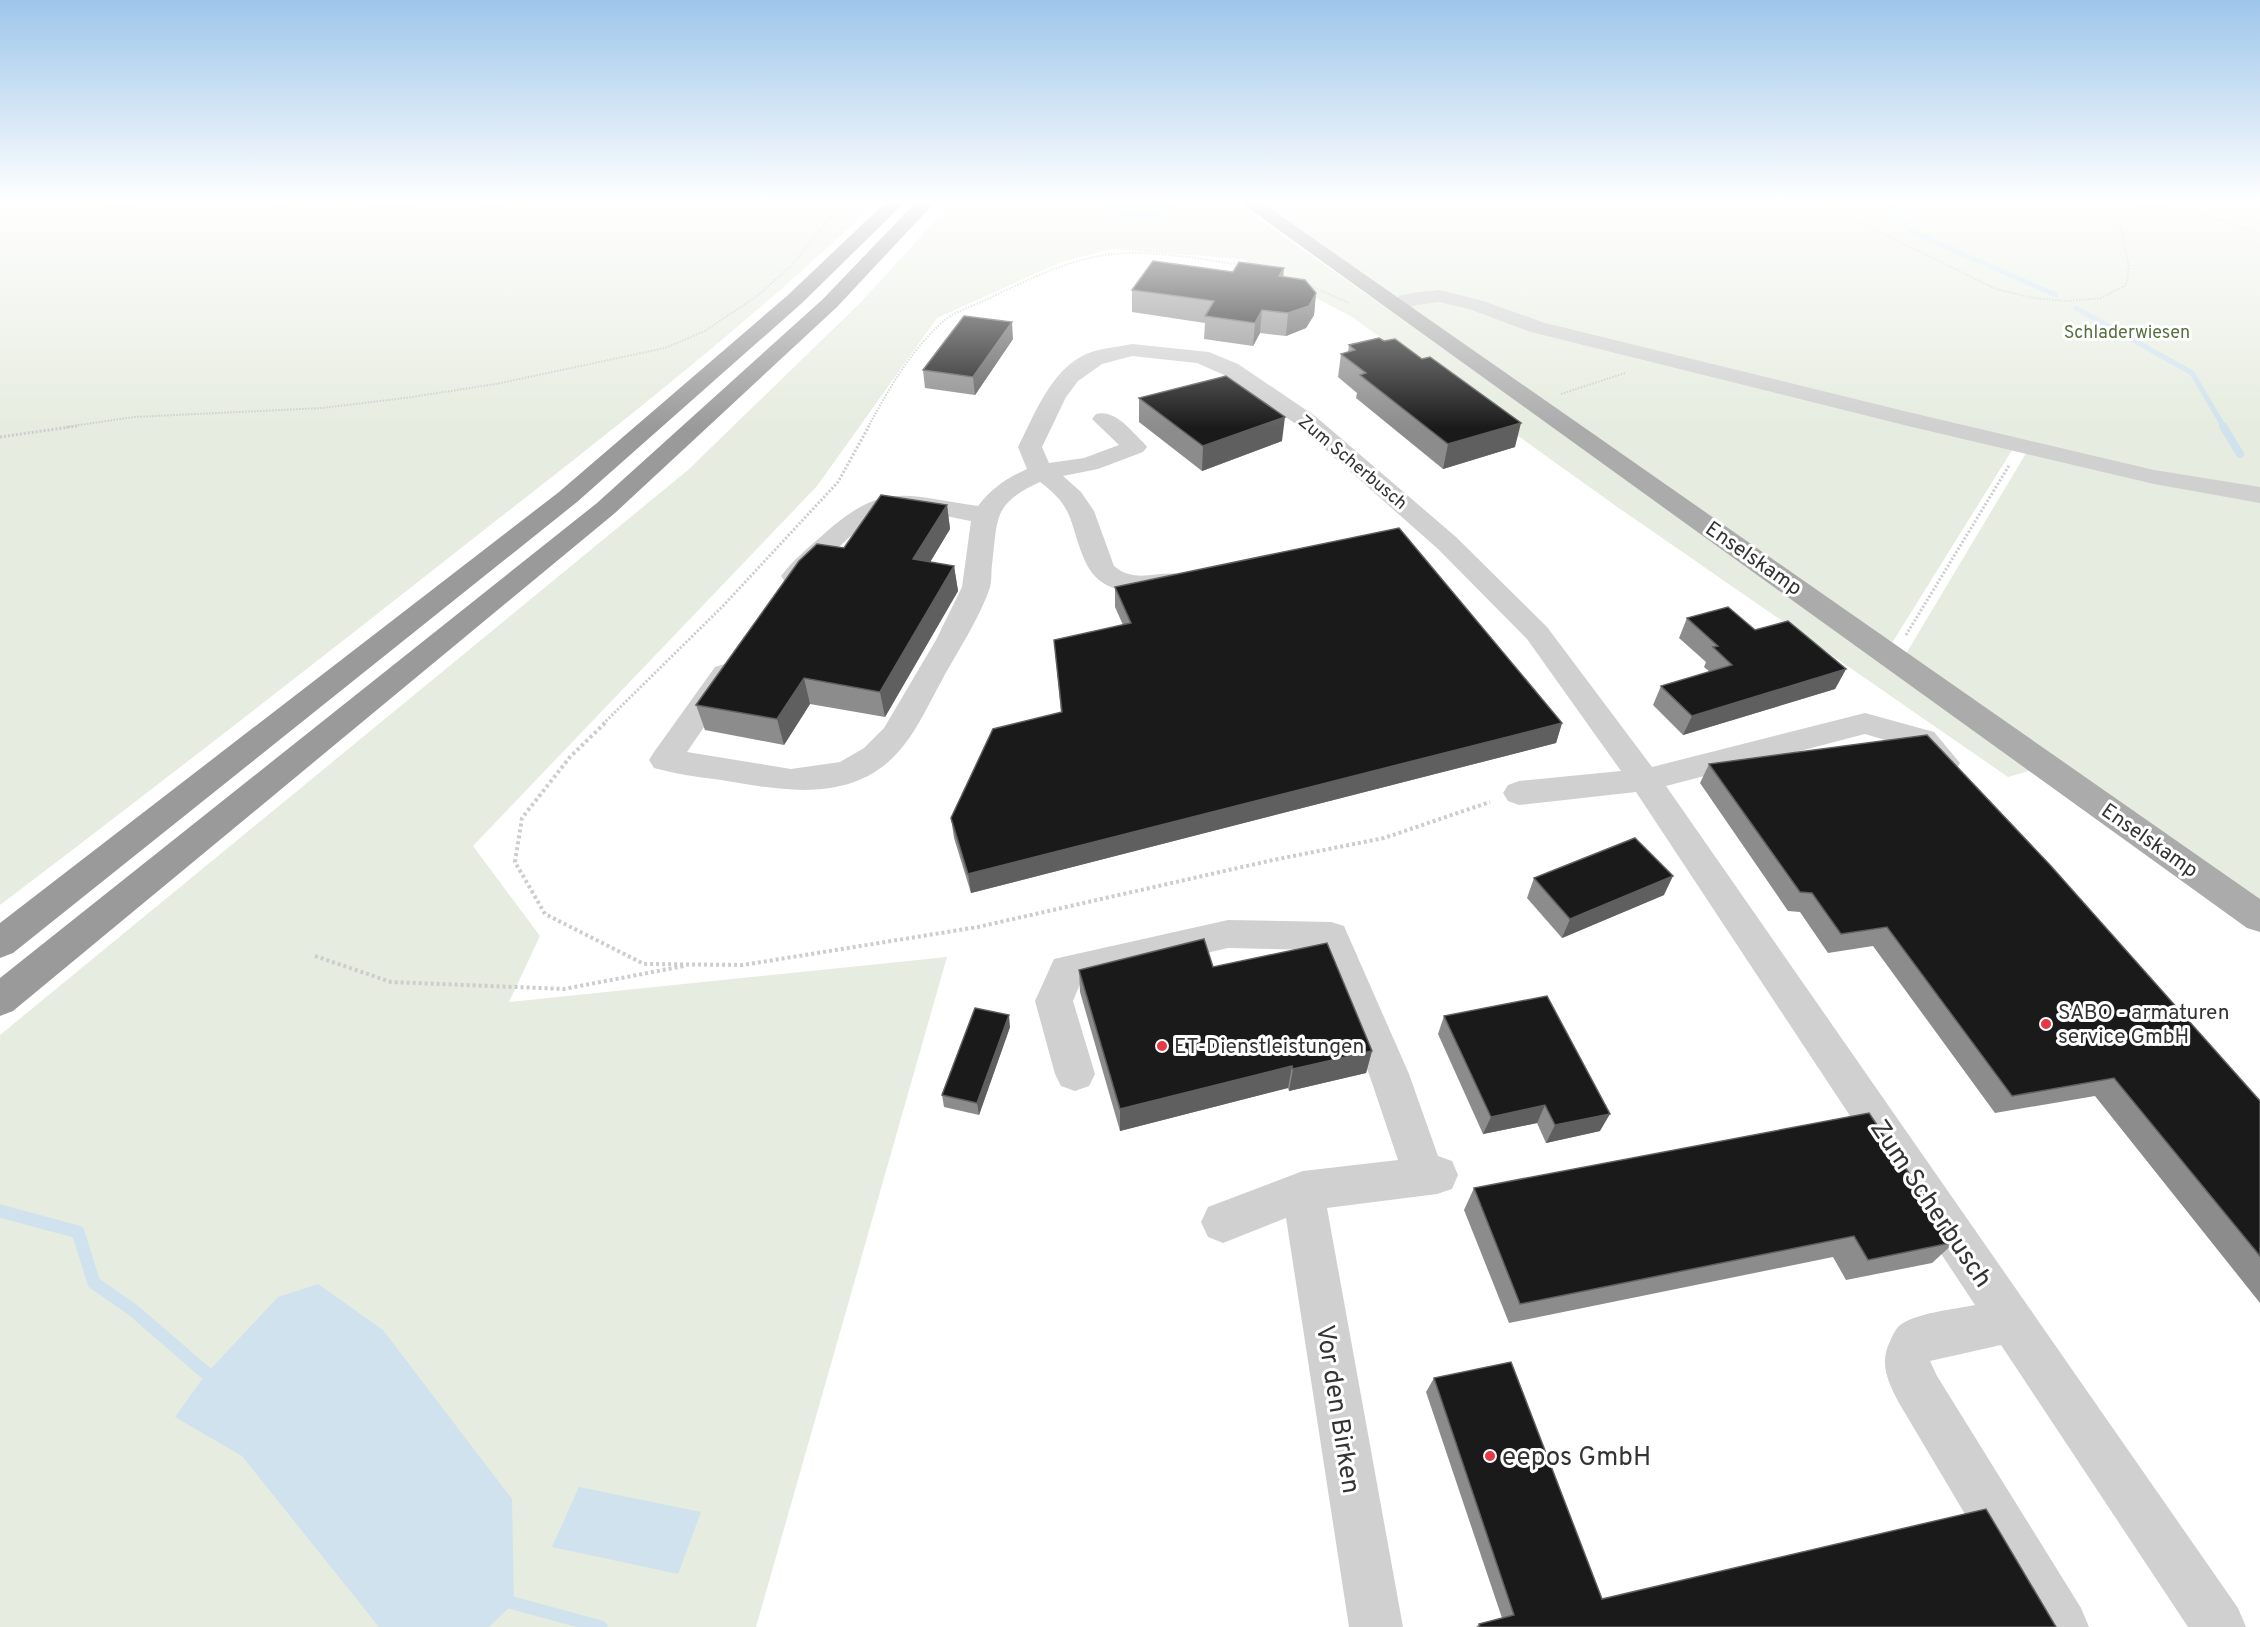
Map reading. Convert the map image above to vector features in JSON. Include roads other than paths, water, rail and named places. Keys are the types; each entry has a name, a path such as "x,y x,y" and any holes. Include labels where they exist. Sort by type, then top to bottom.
{"highway":[{"path":"0,943 568,497 819,276"},
{"path":"0,1000 606,507 830,303 856,276"}],"main road":[{"name":"Enselskamp","path":"1354,276 2260,918"}],"street":[{"path":"1396,305 1414,298 1439,296 1476,305 1538,328 2021,446 2154,477 2260,495"},
{"name":"Zum Scherbusch","path":"1041,472 1030,447 1055,397 1070,376 1094,359 1132,350 1165,351 1201,357 1230,369 1306,421 1447,543 1537,633 1645,780 2219,1627"},
{"path":"740,652 665,760 791,780 820,778 849,772 875,756 895,735 950,640 976,587 985,515 997,498 1015,484 1041,472 1089,464 1135,447 1104,419"},
{"path":"1041,472 1060,484 1072,497 1085,519 1099,567 1107,576 1122,583 1139,586 1200,576"},
{"path":"780,597 809,561 867,512 881,504 897,502 985,515"},
{"path":"1519,793 1645,780 1865,723 1923,741 1962,782"},
{"path":"1075,1074 1054,1001 1067,970 1228,934 1331,936 1430,1175 1303,1191 1222,1222"},
{"name":"Vor den Birken","path":"1303,1191 1376,1627"},
{"path":"2011,1320 1917,1341 1908,1350 1906,1361 1910,1375 1920,1393 2062,1627"}],"water":[{"path":"318,1284 383,1330 512,1499 514,1603 489,1627 379,1627 242,1456 175,1417 206,1374 278,1297"},
{"path":"579,1487 701,1512 678,1574 552,1547"}],"waterway":[{"path":"2012,276 2056,295"},
{"path":"2076,308 2192,373 2224,427"},
{"path":"2223,426 2240,454"},
{"path":"0,1211 78,1232 94,1283 133,1310 215,1381"},
{"path":"502,1600 601,1627"}],"place":[{"name":"SABO - armaturen service GmbH","path":"2046,1024"},
{"name":"ET-Dienstleistungen","path":"1162,1046"},
{"name":"eepos GmbH","path":"1490,1456"}],"park label":[{"name":"Schladerwiesen","path":"2127,332"}]}
